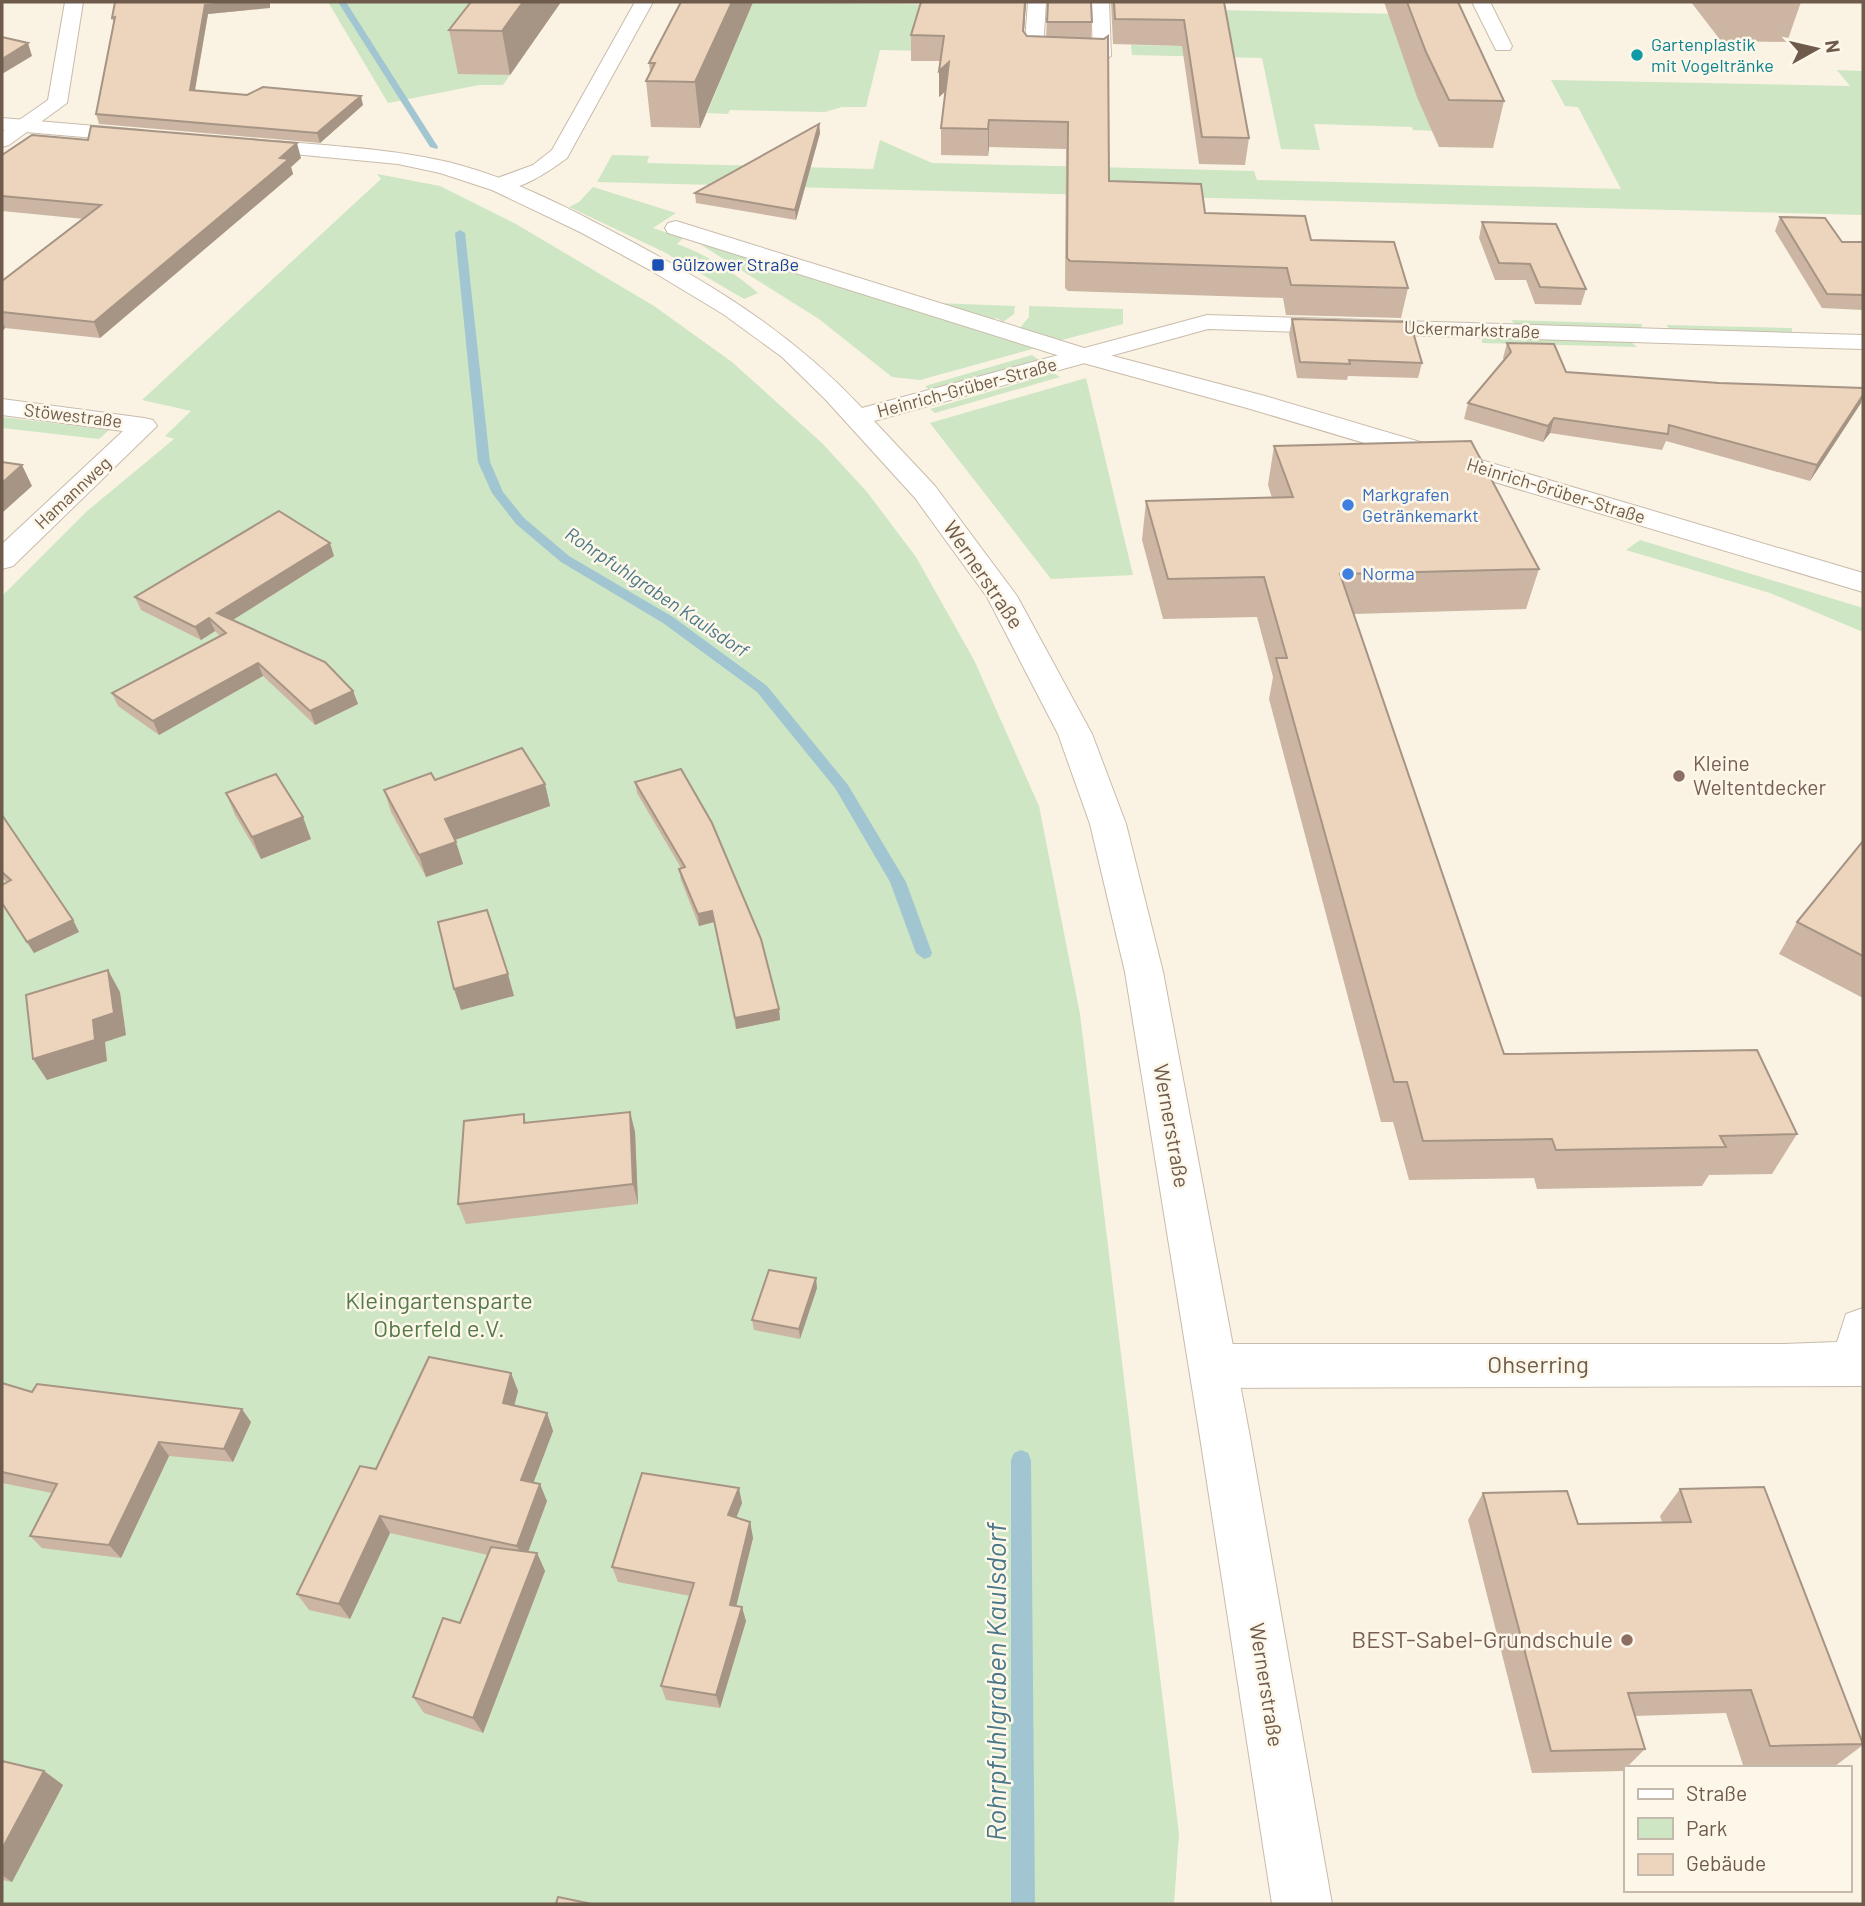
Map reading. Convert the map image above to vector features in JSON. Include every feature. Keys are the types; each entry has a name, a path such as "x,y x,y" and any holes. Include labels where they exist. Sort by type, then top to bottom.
{"street":[{"path":"2,141 57,103 74,2"},
{"path":"500,186 540,169 560,153 644,2"},
{"path":"1037,2 1033,55 1102,56 1100,2"},
{"path":"1481,2 1503,46"},
{"path":"2,124 162,138"},
{"name":"Heinrich-Grüber-Straße","path":"231,144 398,158 445,168 500,186 588,227 658,264 732,309 791,352 859,417 1085,356"},
{"name":"Heinrich-Grüber-Straße","path":"676,228 1085,356 1256,402 1863,583"},
{"name":"Uckermarkstraße","path":"1085,356 1207,322 1863,342"},
{"name":"Stöwestraße","path":"2,407 144,426"},
{"name":"Wernerstraße","path":"859,417 925,492 1002,596 1075,734 1108,824 1144,972 1213,1366 1302,1904"},
{"name":"Hamannweg","path":"2,560 144,426"},
{"name":"Ohserring","path":"1213,1366 1783,1366 1861,1352"}],"green space":[{"path":"328,2 515,2 458,73 510,75 503,85 479,85 388,103"},
{"path":"741,2 966,5 1012,53 880,50 866,107 842,107 825,112 730,110 728,114 707,113 717,89"},
{"path":"1170,9 1400,14 1436,131 1413,130 1412,127 1314,124 1320,150 1281,149 1262,58 1132,55 1131,45 1183,46"},
{"path":"1837,70 1863,71 1863,215 597,182 612,155 649,156 647,163 873,169 880,140 932,163 1254,171 1257,180 1621,189 1578,107 1565,106 1551,80 1850,86"},
{"name":"Kleingartensparte Oberfeld e.V.","path":"377,174 440,186 516,224 654,306 732,362 822,443 867,492 916,557 974,660 1039,806 1080,1014 1179,1834 1174,1904 2,1904 2,596 86,512 174,439 165,436 191,411 142,400 381,179"},
{"path":"593,187 676,213 653,228 683,238 677,244 720,265 758,293 744,299 664,252 569,207 579,202"},
{"path":"695,241 1036,348 920,380 892,377 819,319"},
{"path":"935,303 1015,306 1014,314 1003,322 997,318 988,320"},
{"path":"1029,306 1123,309 1123,324 1058,341 1019,329 1029,317"},
{"path":"1511,320 1642,324 1641,329 1516,325"},
{"path":"1666,325 1792,328 1792,333 1671,330"},
{"path":"1482,337 1631,342 1637,347 1482,343"},
{"path":"1032,355 1039,360 931,391 925,386"},
{"path":"1054,373 1060,377 935,413 930,409"},
{"path":"1086,378 1133,575 1051,579 930,423"},
{"path":"2,417 109,430 99,439 2,428"},
{"path":"1640,540 1863,608 1863,632 1770,593 1626,550"}],"building":[{"path":"115,2 238,2 205,5 190,90 247,95 263,87 361,96 317,133 96,114 115,17 112,18"},
{"path":"471,2 523,2 502,31 449,30"},
{"path":"681,2 732,2 695,82 646,81 655,63 649,63"},
{"path":"921,2 1025,2 1023,31 1027,36 1104,39 1108,36 1109,181 1201,184 1205,213 1305,216 1311,240 1394,242 1408,288 1291,285 1287,268 1070,261 1067,258 1068,122 989,120 988,129 941,128 949,62 939,71 944,36 911,35"},
{"path":"1048,2 1091,2 1092,22 1047,22"},
{"path":"1114,2 1224,2 1249,138 1202,137 1184,20 1115,19"},
{"path":"1407,2 1458,2 1504,101 1449,100 1426,52"},
{"path":"2,37 28,43 2,59"},
{"path":"819,124 795,210 695,193"},
{"path":"91,126 297,143 280,158 289,159 94,322 2,312 2,281 101,205 2,196 2,155 32,135 88,140"},
{"path":"1780,217 1825,218 1842,242 1863,242 1863,295 1827,294"},
{"path":"1482,222 1556,224 1586,289 1540,287 1530,264 1499,263"},
{"path":"1292,319 1410,322 1422,363 1349,360 1350,364 1300,362"},
{"path":"1507,343 1554,344 1566,372 1719,383 1863,388 1863,395 1817,465 1669,425 1668,434 1554,418 1548,426 1468,403 1511,352"},
{"path":"1471,441 1539,569 1340,574 1504,1054 1757,1050 1797,1134 1720,1136 1726,1147 1556,1150 1552,1139 1423,1141 1407,1082 1394,1082 1276,658 1287,658 1264,577 1168,579 1146,501 1293,497 1274,446"},
{"path":"2,462 22,465 2,483"},
{"path":"279,511 330,543 217,613 325,662 353,691 310,711 258,663 153,721 112,693 226,633 209,618 195,627 135,597"},
{"path":"522,748 545,784 445,819 456,842 419,855 384,790 431,773 435,780"},
{"path":"681,769 712,823 761,939 779,1009 735,1018 712,911 698,914 679,869 685,867 635,782"},
{"path":"276,774 303,817 252,837 226,793"},
{"path":"2,815 73,920 27,942 2,903 2,885 11,880 2,872"},
{"path":"1863,841 1863,956 1797,922"},
{"path":"487,910 508,974 454,989 438,922"},
{"path":"108,970 114,1013 93,1020 95,1040 33,1059 26,995"},
{"path":"630,1112 633,1184 458,1204 464,1121 524,1114 524,1123"},
{"path":"769,1270 816,1278 799,1329 752,1320"},
{"path":"429,1357 511,1373 503,1403 547,1413 521,1480 540,1484 517,1546 380,1516 339,1604 297,1594 360,1466 376,1469"},
{"path":"2,1383 32,1392 37,1384 242,1409 224,1449 159,1442 109,1545 30,1536 57,1484 2,1472"},
{"path":"642,1473 739,1488 728,1515 750,1522 730,1605 742,1607 716,1695 661,1686 694,1583 612,1567"},
{"path":"1764,1487 1863,1744 1770,1746 1751,1690 1628,1693 1645,1749 1551,1751 1483,1493 1567,1491 1578,1524 1691,1522 1680,1489"},
{"path":"491,1547 537,1553 473,1718 413,1697 443,1618 460,1623"},
{"path":"2,1761 44,1771 2,1849"},
{"path":"558,1897 592,1904 556,1904"}],"waterway":[{"name":"Rohrpfuhlgraben Kaulsdorf","path":"342,2 434,147"},
{"name":"Rohrpfuhlgraben Kaulsdorf","path":"460,233 484,462 498,493 520,521 565,559 668,620 762,689 841,785 898,882 924,953"},
{"name":"Rohrpfuhlgraben Kaulsdorf","path":"1021,1460 1023,1904"}],"place":[{"name":"Gartenplastik mit Vogeltränke","path":"1637,55"},
{"name":"Gülzower Straße","path":"658,265"},
{"name":"Markgrafen Getränkemarkt","path":"1348,505"},
{"name":"Norma","path":"1348,574"},
{"name":"Kleine Weltentdecker","path":"1679,776"},
{"name":"BEST-Sabel-Grundschule","path":"1627,1640"}]}
